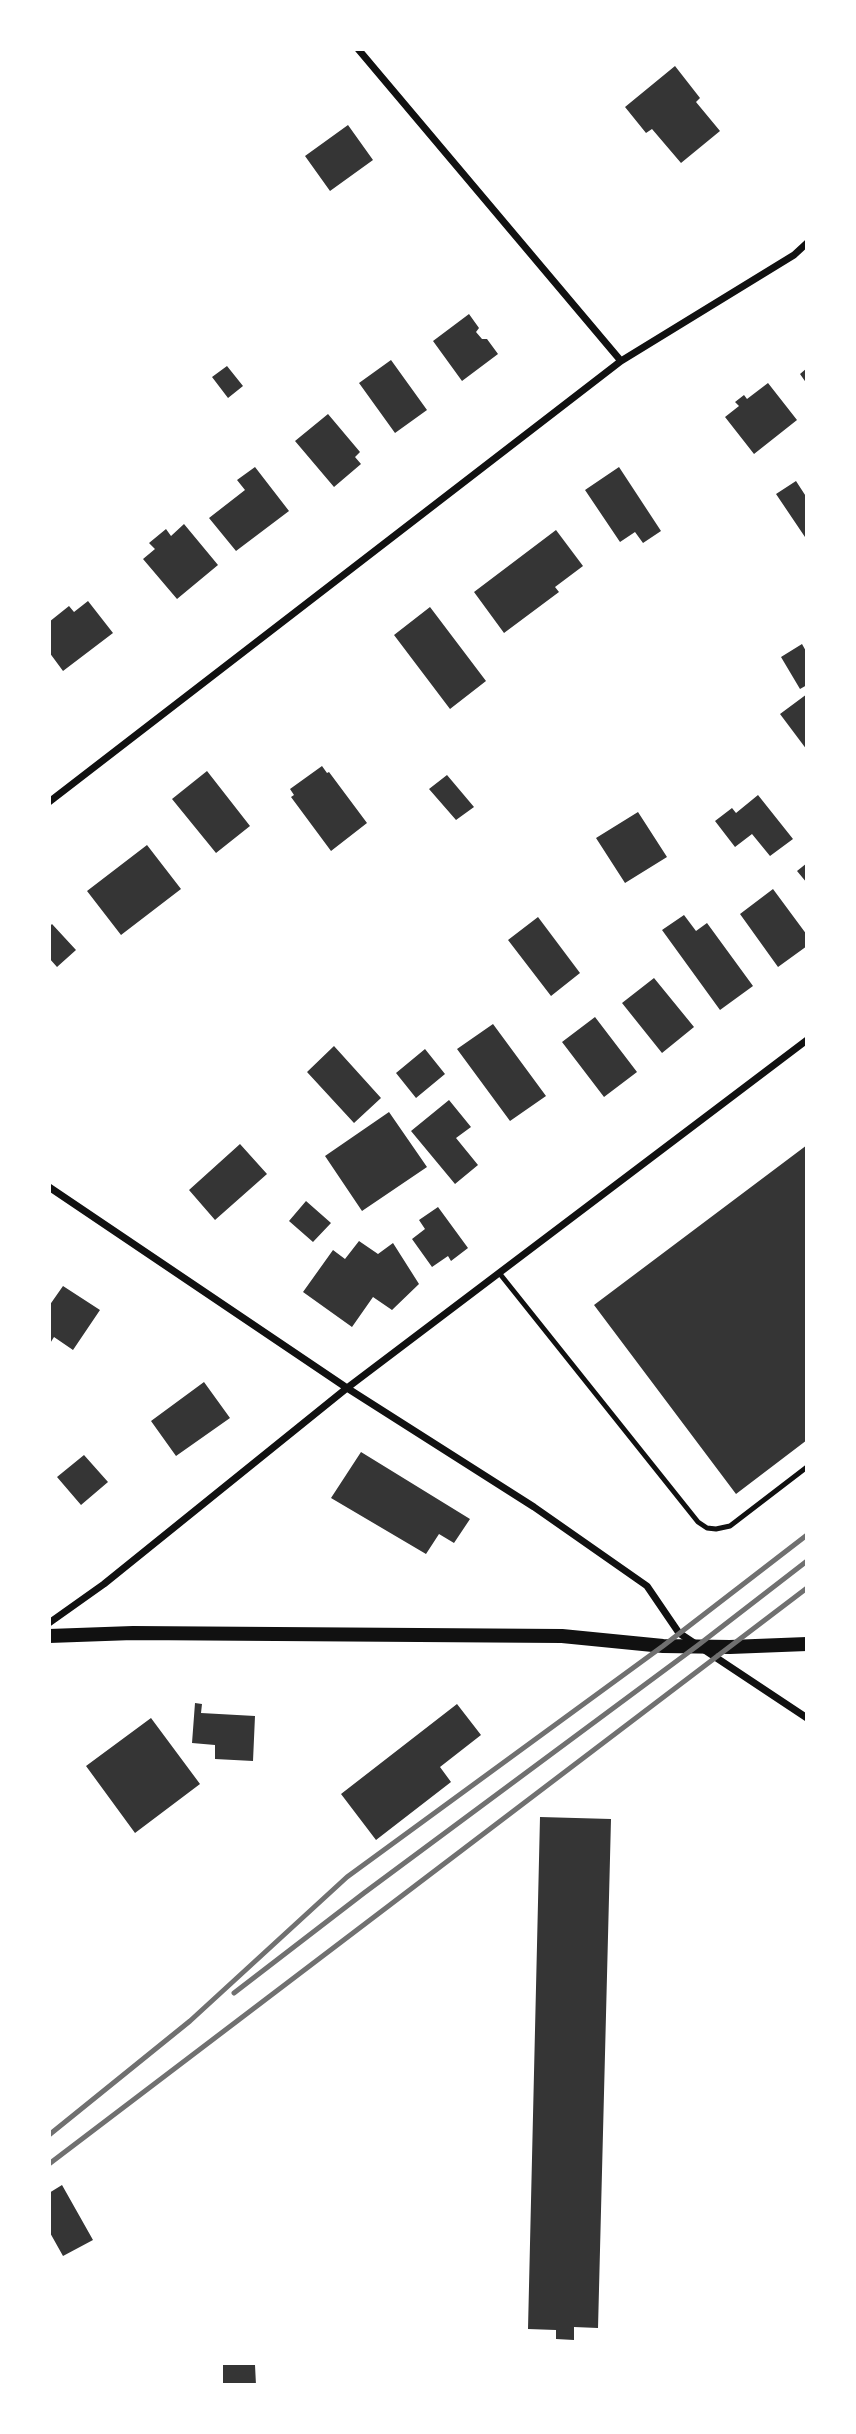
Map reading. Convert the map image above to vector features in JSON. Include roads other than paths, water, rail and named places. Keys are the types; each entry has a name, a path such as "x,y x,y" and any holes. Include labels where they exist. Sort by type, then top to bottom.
{"main road":[{"path":"49,1636 133,1633 562,1636 663,1646 807,1644"}],"street":[{"path":"358,49 621,360"},
{"path":"49,802 621,360 794,255 807,243"},
{"path":"49,1623 104,1584 347,1388 807,1041"},
{"path":"49,1187 347,1388 534,1507 647,1586 679,1633 807,1718"}],"lane":[{"path":"500,1274 698,1522 708,1528 730,1526 807,1467"}],"railway":[{"path":"49,2135 190,2021 347,1877 663,1646 807,1535"},
{"path":"234,1993 807,1561"},
{"path":"49,2164 807,1588"}]}
